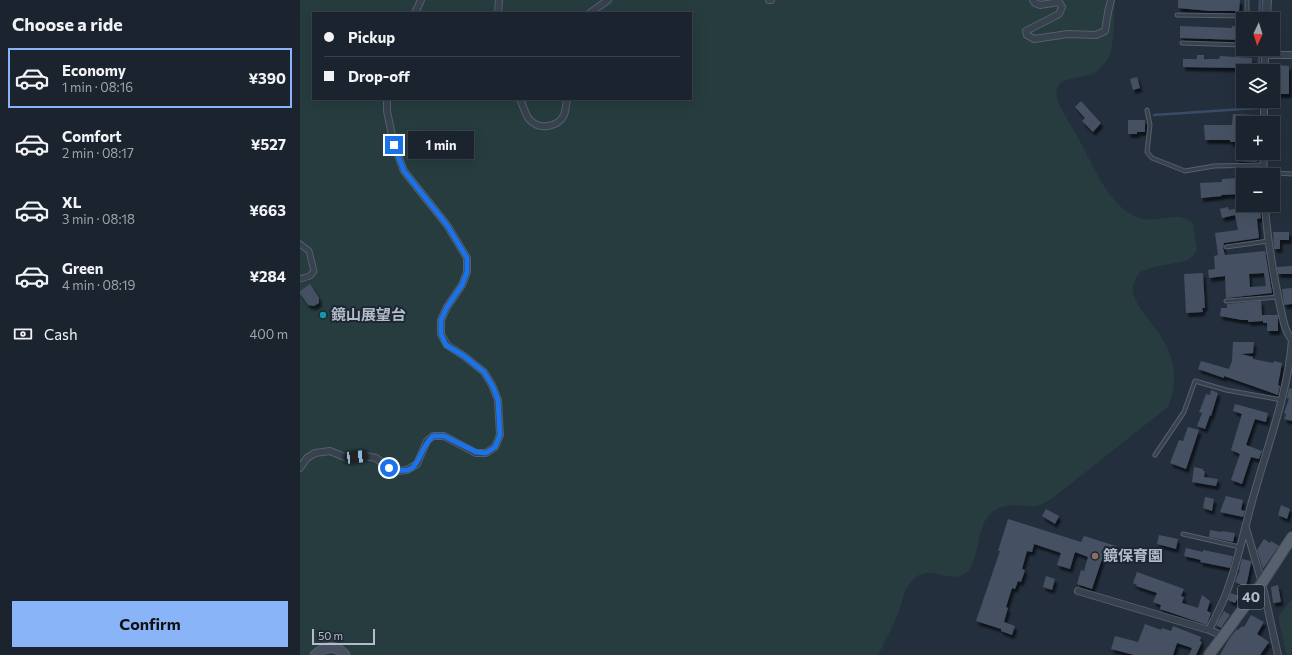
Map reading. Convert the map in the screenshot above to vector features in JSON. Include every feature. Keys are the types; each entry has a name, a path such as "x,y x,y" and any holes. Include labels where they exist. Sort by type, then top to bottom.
{"main road":[{"name":"40","path":"1209,655 1262,583 1292,537"},
{"path":"315,655 321,649 329,647 336,648 345,655"}],"street":[{"path":"415,12 421,0"},
{"path":"498,12 499,0"},
{"path":"591,12 608,0"},
{"path":"1034,0 1035,3 1040,5 1059,2 1062,7 1059,14 1026,31 1027,35 1034,39 1068,34 1096,35 1105,31 1111,0"},
{"path":"1266,12 1267,0"},
{"path":"1280,54 1292,55"},
{"path":"300,468 308,458 315,453 330,452 347,458 365,456 376,458 389,468 398,471 407,470 417,464 427,441 433,436 444,436 476,452 486,453 495,447 500,435 498,400 492,385 484,372 464,356 446,345 441,334 441,320 447,307 462,285 467,272 467,258 447,225 404,171 394,145 387,111 387,100"},
{"path":"520,100 529,118 534,124 543,126 555,125 560,120 565,113 567,100"},
{"path":"1263,160 1263,165"},
{"path":"1209,630 1227,591 1282,400 1290,363 1292,340 1287,333 1278,297 1268,242 1265,212"},
{"path":"300,244 309,251 314,271 310,276 300,279"},
{"path":"1246,528 1262,583 1278,655"},
{"path":"1078,591 1209,630 1223,636"}],"lane":[{"path":"1177,15 1247,16 1247,0"},
{"path":"1182,43 1236,45"},
{"path":"1147,110 1150,125 1147,152 1152,158 1184,171 1214,166 1263,165"},
{"path":"1280,174 1292,174"},
{"path":"1226,247 1268,242"},
{"path":"1226,301 1278,297"},
{"path":"1155,455 1184,412 1195,382 1226,390 1282,400"},
{"path":"1183,534 1240,547"}],"green space":[{"path":"300,0 1115,0 1113,40 1110,55 1096,72 1062,82 1058,86 1058,103 1099,178 1122,208 1132,215 1143,219 1149,220 1181,217 1193,223 1197,250 1193,256 1186,261 1154,267 1140,272 1133,286 1134,296 1138,305 1157,330 1169,351 1173,367 1174,386 1168,407 1050,500 1035,506 1005,506 990,514 982,527 974,561 966,573 958,577 953,577 926,573 918,576 909,584 898,614 878,655 300,655"},
{"path":"1292,599 1292,655 1286,655 1279,623 1279,615"}],"building":[{"path":"1178,0 1240,0 1239,11 1210,11 1178,8"},
{"path":"1180,26 1232,28 1232,26 1236,26 1236,40 1180,38"},
{"path":"1197,55 1204,55 1204,59 1219,59 1220,56 1252,58 1252,64 1236,64 1236,68 1183,67 1183,59 1197,59"},
{"path":"1280,65 1289,66 1289,94 1280,94"},
{"path":"1137,77 1140,88 1133,90 1130,79"},
{"path":"1081,101 1101,123 1093,132 1082,121 1085,118 1075,107"},
{"path":"1233,114 1257,115 1236,116 1236,142 1230,142 1230,140 1205,140 1204,125 1232,125"},
{"path":"1128,120 1145,120 1145,132 1128,134"},
{"path":"1257,160 1257,162 1236,161"},
{"path":"1236,178 1236,194 1201,198 1200,183 1222,182 1222,179"},
{"path":"1228,207 1229,210 1236,209 1236,212 1260,212 1261,218 1257,219 1259,238 1224,243 1223,248 1225,255 1265,251 1272,293 1226,298 1225,276 1209,278 1208,270 1215,269 1214,256 1218,255 1215,233 1238,230 1235,215 1222,218 1220,209","holes":["1264,273 1266,286 1250,287 1249,274"]},
{"path":"1273,232 1289,232 1289,240 1280,240 1280,249 1274,249"},
{"path":"1292,266 1292,274 1278,274 1277,267"},
{"path":"1203,273 1205,308 1202,308 1203,312 1186,313 1184,274"},
{"path":"310,284 319,298 319,303 314,306 308,305 300,293 300,291"},
{"path":"1292,288 1292,304 1284,305 1282,289"},
{"path":"1261,301 1262,315 1278,315 1278,331 1267,331 1267,323 1263,323 1263,321 1248,322 1248,320 1220,316 1221,308 1227,308 1227,304"},
{"path":"1233,342 1254,342 1253,353 1241,354 1253,357 1253,359 1273,363 1274,361 1282,363 1278,385 1280,386 1278,395 1224,376 1224,378 1198,369 1201,361 1229,369 1232,361"},
{"path":"1289,388 1292,389 1292,421 1284,419 1286,414 1284,413 1289,399 1287,398"},
{"path":"1211,390 1218,393 1211,416 1210,415 1205,429 1197,426 1202,413 1199,412 1206,394 1210,395"},
{"path":"1235,404 1268,413 1266,422 1255,419 1246,445 1262,451 1259,459 1251,457 1242,484 1231,480 1240,454 1231,450 1242,414 1233,411"},
{"path":"1188,427 1199,430 1186,469 1170,463 1179,440 1183,441"},
{"path":"1194,467 1205,471 1204,477 1218,479 1216,486 1192,482"},
{"path":"1226,496 1243,500 1241,510 1245,511 1243,517 1220,512"},
{"path":"1205,497 1214,499 1212,511 1203,508"},
{"path":"1281,505 1290,509 1287,519 1278,515"},
{"path":"1046,509 1059,516 1055,524 1042,516"},
{"path":"1008,519 1081,542 1084,536 1116,546 1112,559 1103,556 1092,589 1077,584 1081,570 1084,571 1088,557 1075,552 1070,569 1057,565 1061,553 1034,544 1032,552 1027,551 1022,569 1025,570 1021,582 1018,581 1015,589 1012,588 1006,607 1008,608 1004,622 1015,626 1012,635 1001,631 1001,629 976,621 1000,551 998,551"},
{"path":"1210,530 1235,533 1233,542 1209,537"},
{"path":"1159,535 1178,539 1176,549 1157,544"},
{"path":"1264,539 1279,546 1263,569 1257,550"},
{"path":"1186,548 1232,556 1230,568 1200,562 1201,560 1184,556"},
{"path":"1242,559 1251,561 1246,587 1235,582 1240,570"},
{"path":"1137,572 1184,589 1181,596 1184,597 1182,603 1198,608 1202,595 1210,601 1207,611 1211,613 1207,625 1160,609 1161,605 1153,602 1157,593 1136,586 1137,585 1133,583"},
{"path":"1046,576 1055,579 1052,590 1043,587"},
{"path":"1278,585 1281,602 1273,603 1271,587"},
{"path":"1231,593 1239,596 1235,603 1228,600"},
{"path":"1224,611 1230,615 1221,628 1216,625"},
{"path":"1251,615 1264,622 1257,634 1269,642 1260,655 1220,655 1229,639 1237,629 1238,630 1242,626 1244,627"},
{"path":"1145,624 1161,630 1162,628 1171,631 1173,626 1201,637 1200,641 1202,642 1196,655 1189,655 1192,648 1177,643 1173,655 1134,655 1111,649 1115,636 1138,642"}],"waterway":[{"path":"1259,12 1260,0"},
{"path":"1259,56 1259,64"},
{"path":"1154,115 1258,108"}],"place":[{"name":"鏡山展望台","path":"323,315"},
{"name":"鏡保育園","path":"1095,556"}],"route":[{"path":"389,468 398,471 407,470 417,464 427,441 433,436 444,436 476,452 486,453 495,447 500,435 498,400 492,385 484,372 464,356 446,345 441,334 441,320 447,307 462,285 467,272 467,258 447,225 404,171 394,145"}]}
